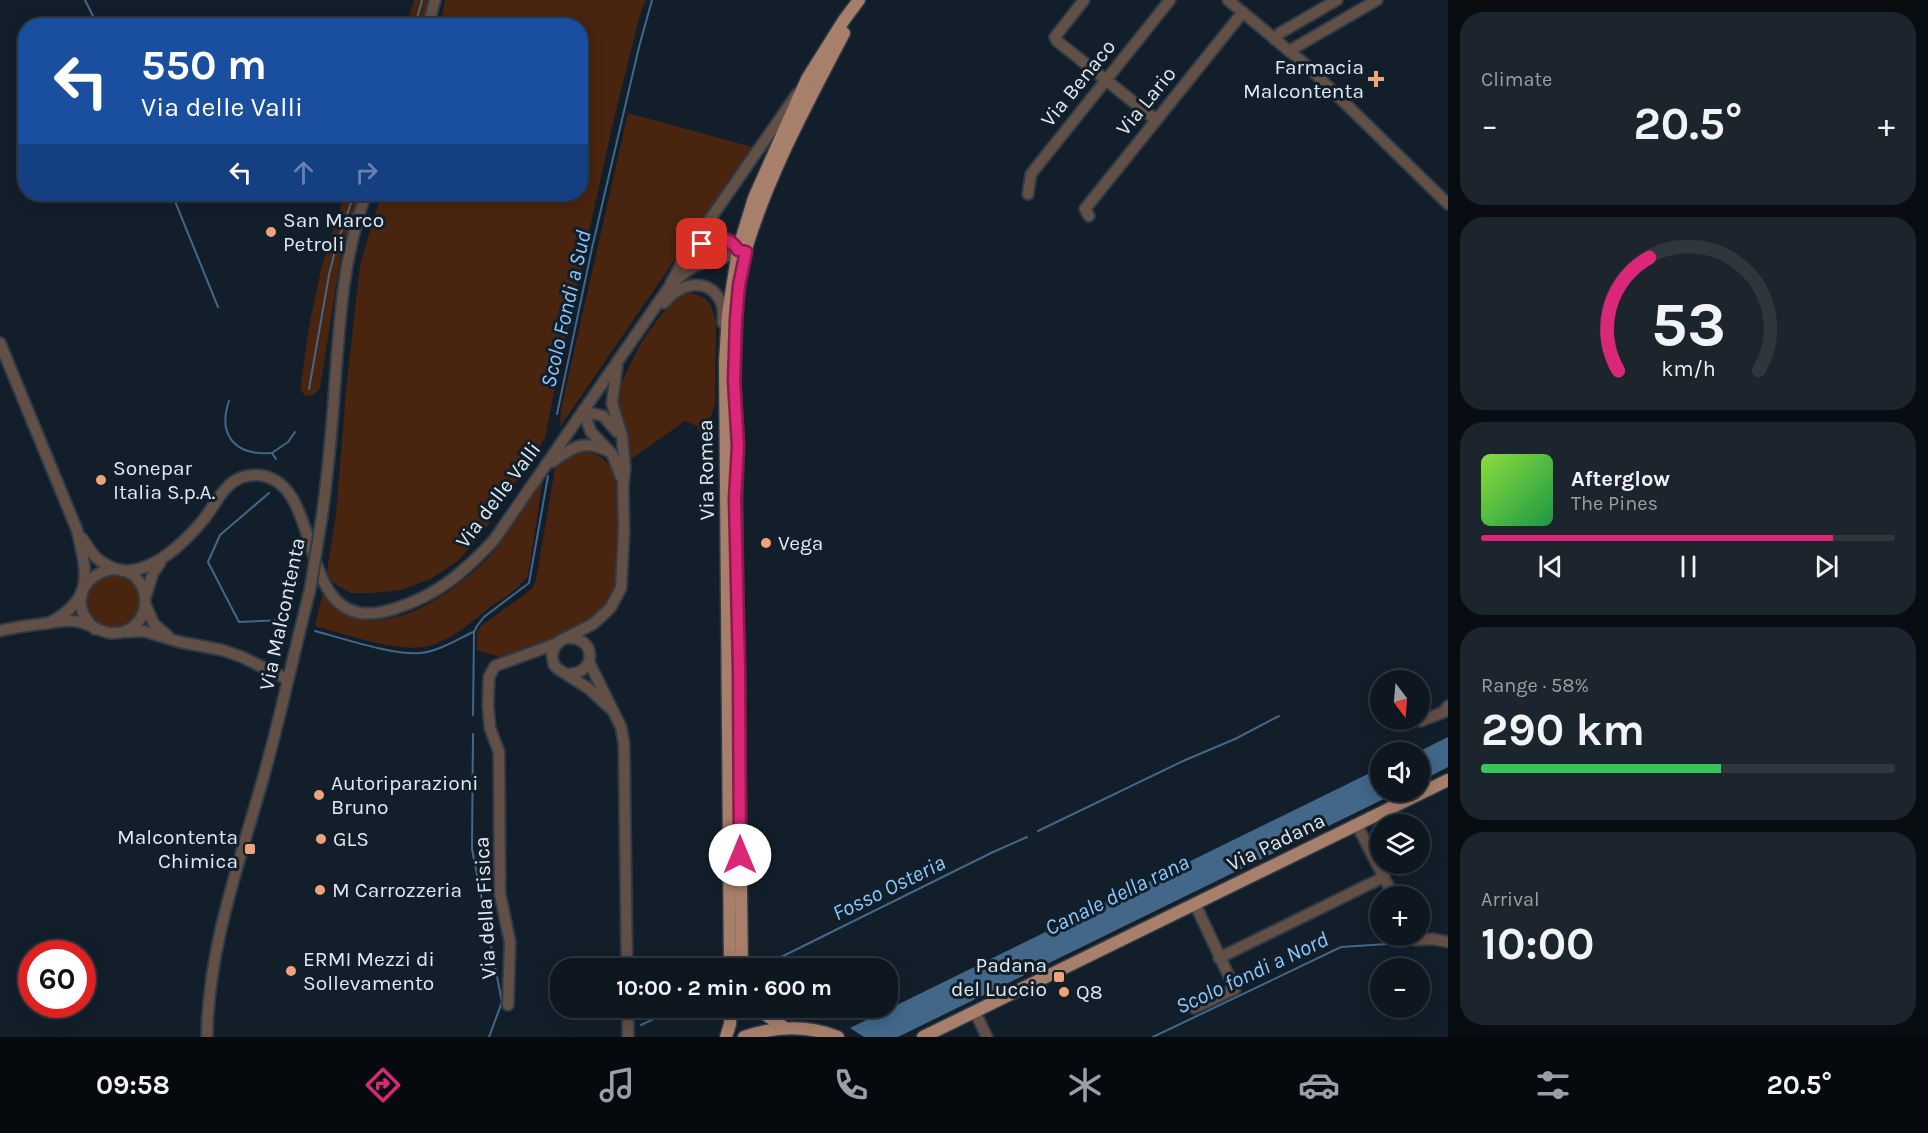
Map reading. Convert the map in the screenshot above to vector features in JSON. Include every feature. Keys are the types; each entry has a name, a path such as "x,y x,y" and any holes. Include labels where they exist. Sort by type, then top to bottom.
{"main road":[{"name":"Via Romea","path":"742,958 735,498 738,446 734,381 736,319 742,251 746,220 763,175 806,82 859,0"},
{"name":"Via Romea","path":"730,958 725,342 742,251 779,160 859,0"},
{"name":"Via Padana","path":"925,1036 1448,780"},
{"path":"726,1037 730,1018"},
{"path":"770,1018 785,1028"},
{"path":"744,1037 785,1028 808,1029 835,1036"}],"street":[{"path":"430,18 435,0"},
{"path":"1084,0 1055,37 1057,41 1156,120"},
{"name":"Via Benaco","path":"1028,194 1031,174 1170,0"},
{"path":"1228,0 1306,65 1448,204"},
{"path":"1274,39 1336,0"},
{"path":"1289,51 1377,0"},
{"name":"Via Lario","path":"1089,216 1085,209 1243,12"},
{"name":"Via delle Valli","path":"145,601 153,573 164,558 202,521 230,484 249,476 268,478 289,492 328,591 340,606 352,612 367,614 389,611 429,596 453,580 471,565 494,540 669,287 704,228 806,82"},
{"name":"Via Malcontenta","path":"207,1037 211,981 220,934 272,749 310,590 322,516 333,418 343,285 353,235 364,201"},
{"name":"Via delle Valli","path":"669,287 689,270 699,265 742,251 730,240 714,238 702,244 681,265"},
{"name":"Via delle Valli","path":"641,327 683,287 695,284 705,286 721,301 725,342"},
{"path":"0,343 76,530 85,567 82,608 87,621 95,629"},
{"name":"Via della Fisica","path":"508,1005 510,942 500,894 499,752 490,728 489,677 495,666 563,640 593,624 611,607 621,588 625,469 623,449 612,403 617,362"},
{"name":"Via della Fisica","path":"623,449 619,437 609,422 598,414 583,411 591,432 612,454 623,486"},
{"path":"544,467 570,449 581,445 597,446 612,454"},
{"path":"76,530 95,558 138,580 143,588 145,601 154,624 176,641"},
{"name":"Via delle Valli","path":"121,570 144,569 164,558"},
{"path":"49,623 71,610 87,582 97,574 107,570 121,570"},
{"path":"118,633 137,624 144,614 145,601"},
{"path":"0,631 23,625 73,621 105,633 143,631 232,653 287,679"},
{"path":"593,624 589,635 589,662 621,727 624,744 627,958"},
{"path":"554,665 553,653 563,640 579,639 588,647"},
{"path":"527,653 542,657 588,688 611,709"},
{"path":"568,675 580,673 589,662"},
{"path":"1430,718 1444,712 1448,706"},
{"path":"1357,825 1388,886"},
{"path":"1219,958 1384,877"},
{"path":"1194,1008 1235,989 1195,904"},
{"path":"1430,939 1448,942"},
{"path":"975,1011 987,1037"},
{"path":"628,1018 628,1037"}],"shaded area":[{"path":"414,0 430,0 425,18 409,18"},
{"path":"445,0 646,0 641,11 615,114 545,438 485,529 458,561 432,578 402,590 351,593 332,582 327,571 336,515 346,391 360,265 379,201 588,201 588,18 441,18"},
{"path":"628,113 752,147 560,427 561,409"},
{"path":"343,201 360,201 341,255 320,388 314,395 305,396 301,390 301,383 321,269"},
{"path":"685,293 698,295 707,300 716,322 715,404 703,439 697,426 685,421 630,460 626,432 618,406 620,386 641,343 674,300"},
{"path":"581,452 601,457 609,465 618,485 617,582 602,609 575,631 500,657 477,650 477,632 481,626 532,589 536,580 555,469 563,461"},
{"path":"543,479 528,576 514,591 454,635 432,645 405,647 374,642 315,626 323,593 342,613 350,617 369,620 389,619 409,613 448,592 481,565 497,548"},
{"path":"113,574 123,576 132,582 138,591 140,601 138,611 132,620 123,626 113,628 103,626 94,620 88,611 86,601 88,591 94,582 103,576"}],"water":[{"path":"1448,737 1448,767 1430,776 1430,746"},
{"path":"1370,773 1370,802 1378,802 898,1037 864,1037 850,1028 870,1018 898,1018 898,1004"}],"waterway":[{"path":"85,0 94,18"},
{"path":"417,18 422,0"},
{"name":"Scolo Fondi a Sud","path":"557,414 592,248 652,0"},
{"path":"175,201 218,307"},
{"path":"309,389 329,275 352,201"},
{"path":"229,401 226,424 232,441 248,451 272,453"},
{"path":"276,459 272,453 288,442 295,432"},
{"name":"Scolo Fondi a Sud","path":"473,715 474,632 484,617 529,583 548,476"},
{"path":"269,493 220,535 208,562 239,622 284,620"},
{"path":"315,631 383,649 410,653 434,650 473,632"},
{"name":"Fosso Osteria","path":"1038,831 1183,761 1235,739 1279,716"},
{"name":"Scolo Fondi a Sud","path":"473,734 472,849 502,1002 489,1037"},
{"name":"Fosso Osteria","path":"779,958 1027,837"},
{"name":"Scolo fondi a Nord","path":"1153,1037 1341,947 1370,945"},
{"name":"Fosso Osteria","path":"641,1025 656,1018"}],"place":[{"name":"Farmacia Malcontenta","path":"1376,79"},
{"name":"San Marco Petroli","path":"271,232"},
{"name":"Sonepar Italia S.p.A.","path":"101,480"},
{"name":"Vega","path":"766,543"},
{"name":"Autoriparazioni Bruno","path":"319,795"},
{"name":"GLS","path":"321,839"},
{"name":"Malcontenta Chimica","path":"250,849"},
{"name":"M Carrozzeria","path":"320,890"},
{"name":"ERMI Mezzi di Sollevamento","path":"291,971"},
{"name":"Padana del Luccio","path":"1059,977"},
{"name":"Q8","path":"1064,992"}],"route":[{"path":"702,244 714,238 720,238 730,240 738,250 746,252 739,285 734,381 738,446 735,498 740,855"}],"water label":[{"name":"Canale della rana","path":"1117,895"}]}
